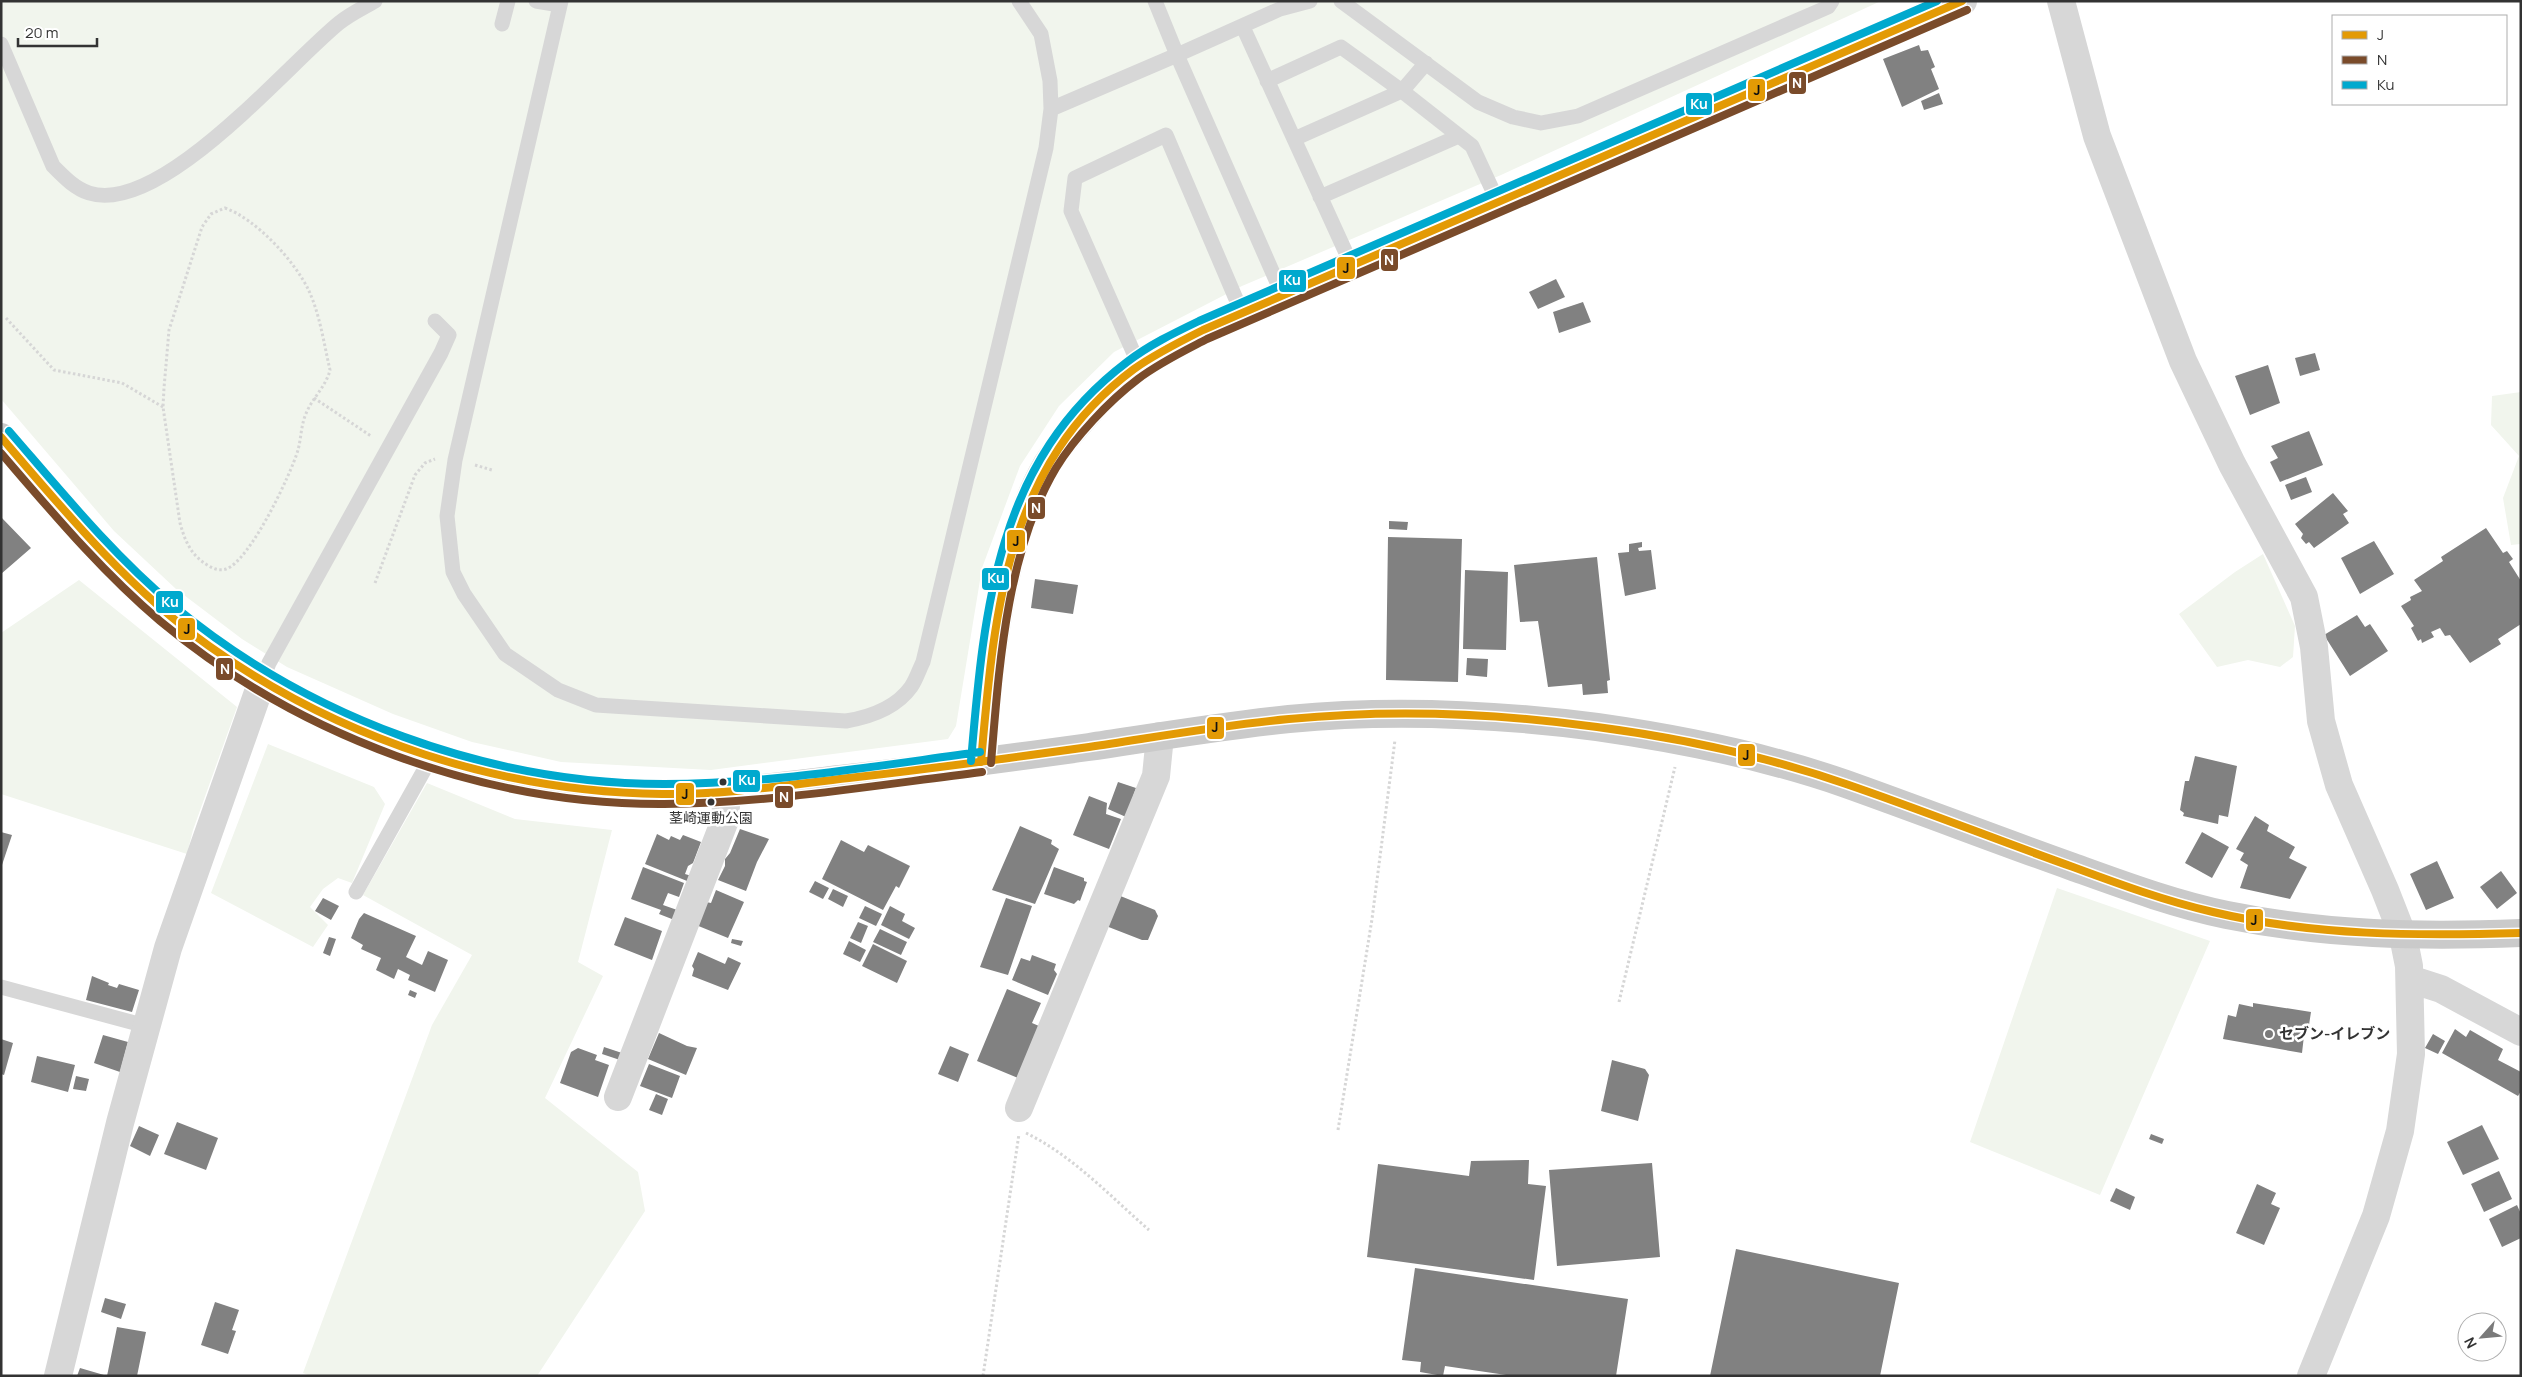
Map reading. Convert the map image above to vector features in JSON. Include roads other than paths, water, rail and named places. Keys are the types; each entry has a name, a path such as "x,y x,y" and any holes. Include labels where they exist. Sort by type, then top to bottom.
{"main road":[{"path":"1,437 71,520 121,572 168,615 209,646 262,681 340,720 432,756 500,775 602,791 661,794 727,792 981,762 1295,718 1398,714 1549,721 1729,750 1837,781 2143,892 2215,912 2356,934 2403,936 2521,933"}],"street":[{"path":"981,762 998,627 1011,551 1021,521 1048,463 1068,434 1112,387 1139,365 1203,330 1963,1"},
{"path":"2060,1 2097,136 2183,361 2232,464 2304,597 2314,647 2321,721 2339,785 2403,936 2410,979 2411,1054 2400,1130 2376,1216 2311,1376"},
{"path":"58,1376 146,1026 168,948 262,681"},
{"path":"1019,1108 1156,776 1160,736"},
{"path":"618,1097 725,820 727,792"},
{"path":"2410,979 2442,989 2521,1032"}],"lane":[{"path":"1,44 53,166 68,182 90,193 119,195 154,180 199,152 340,23 375,1"},
{"path":"502,24 508,1"},
{"path":"536,1 560,3 456,460 447,516 453,572 479,618 505,654 558,690 596,705 846,721 868,718 888,707 911,688 923,662 1044,158 1052,109 1050,81 1041,34 1020,1"},
{"path":"1155,1 1283,296"},
{"path":"1265,16 1270,1"},
{"path":"1052,109 1243,27 1280,9 1310,1"},
{"path":"1341,1 1478,102 1513,117 1541,123 1578,116 1828,7 1832,1"},
{"path":"1243,27 1352,266"},
{"path":"1267,81 1341,47 1402,91 1472,146 1498,202"},
{"path":"1294,139 1402,91 1426,64"},
{"path":"1139,365 1071,211 1075,178 1088,171 1166,135 1242,313"},
{"path":"1320,197 1459,136"},
{"path":"262,681 269,663 441,353 449,336 435,322"},
{"path":"356,892 432,756"},
{"path":"1,987 146,1026"}],"place":[{"name":"茎崎運動公園","path":"711,802"},
{"name":"セブン-イレブン","path":"2269,1034"}]}
